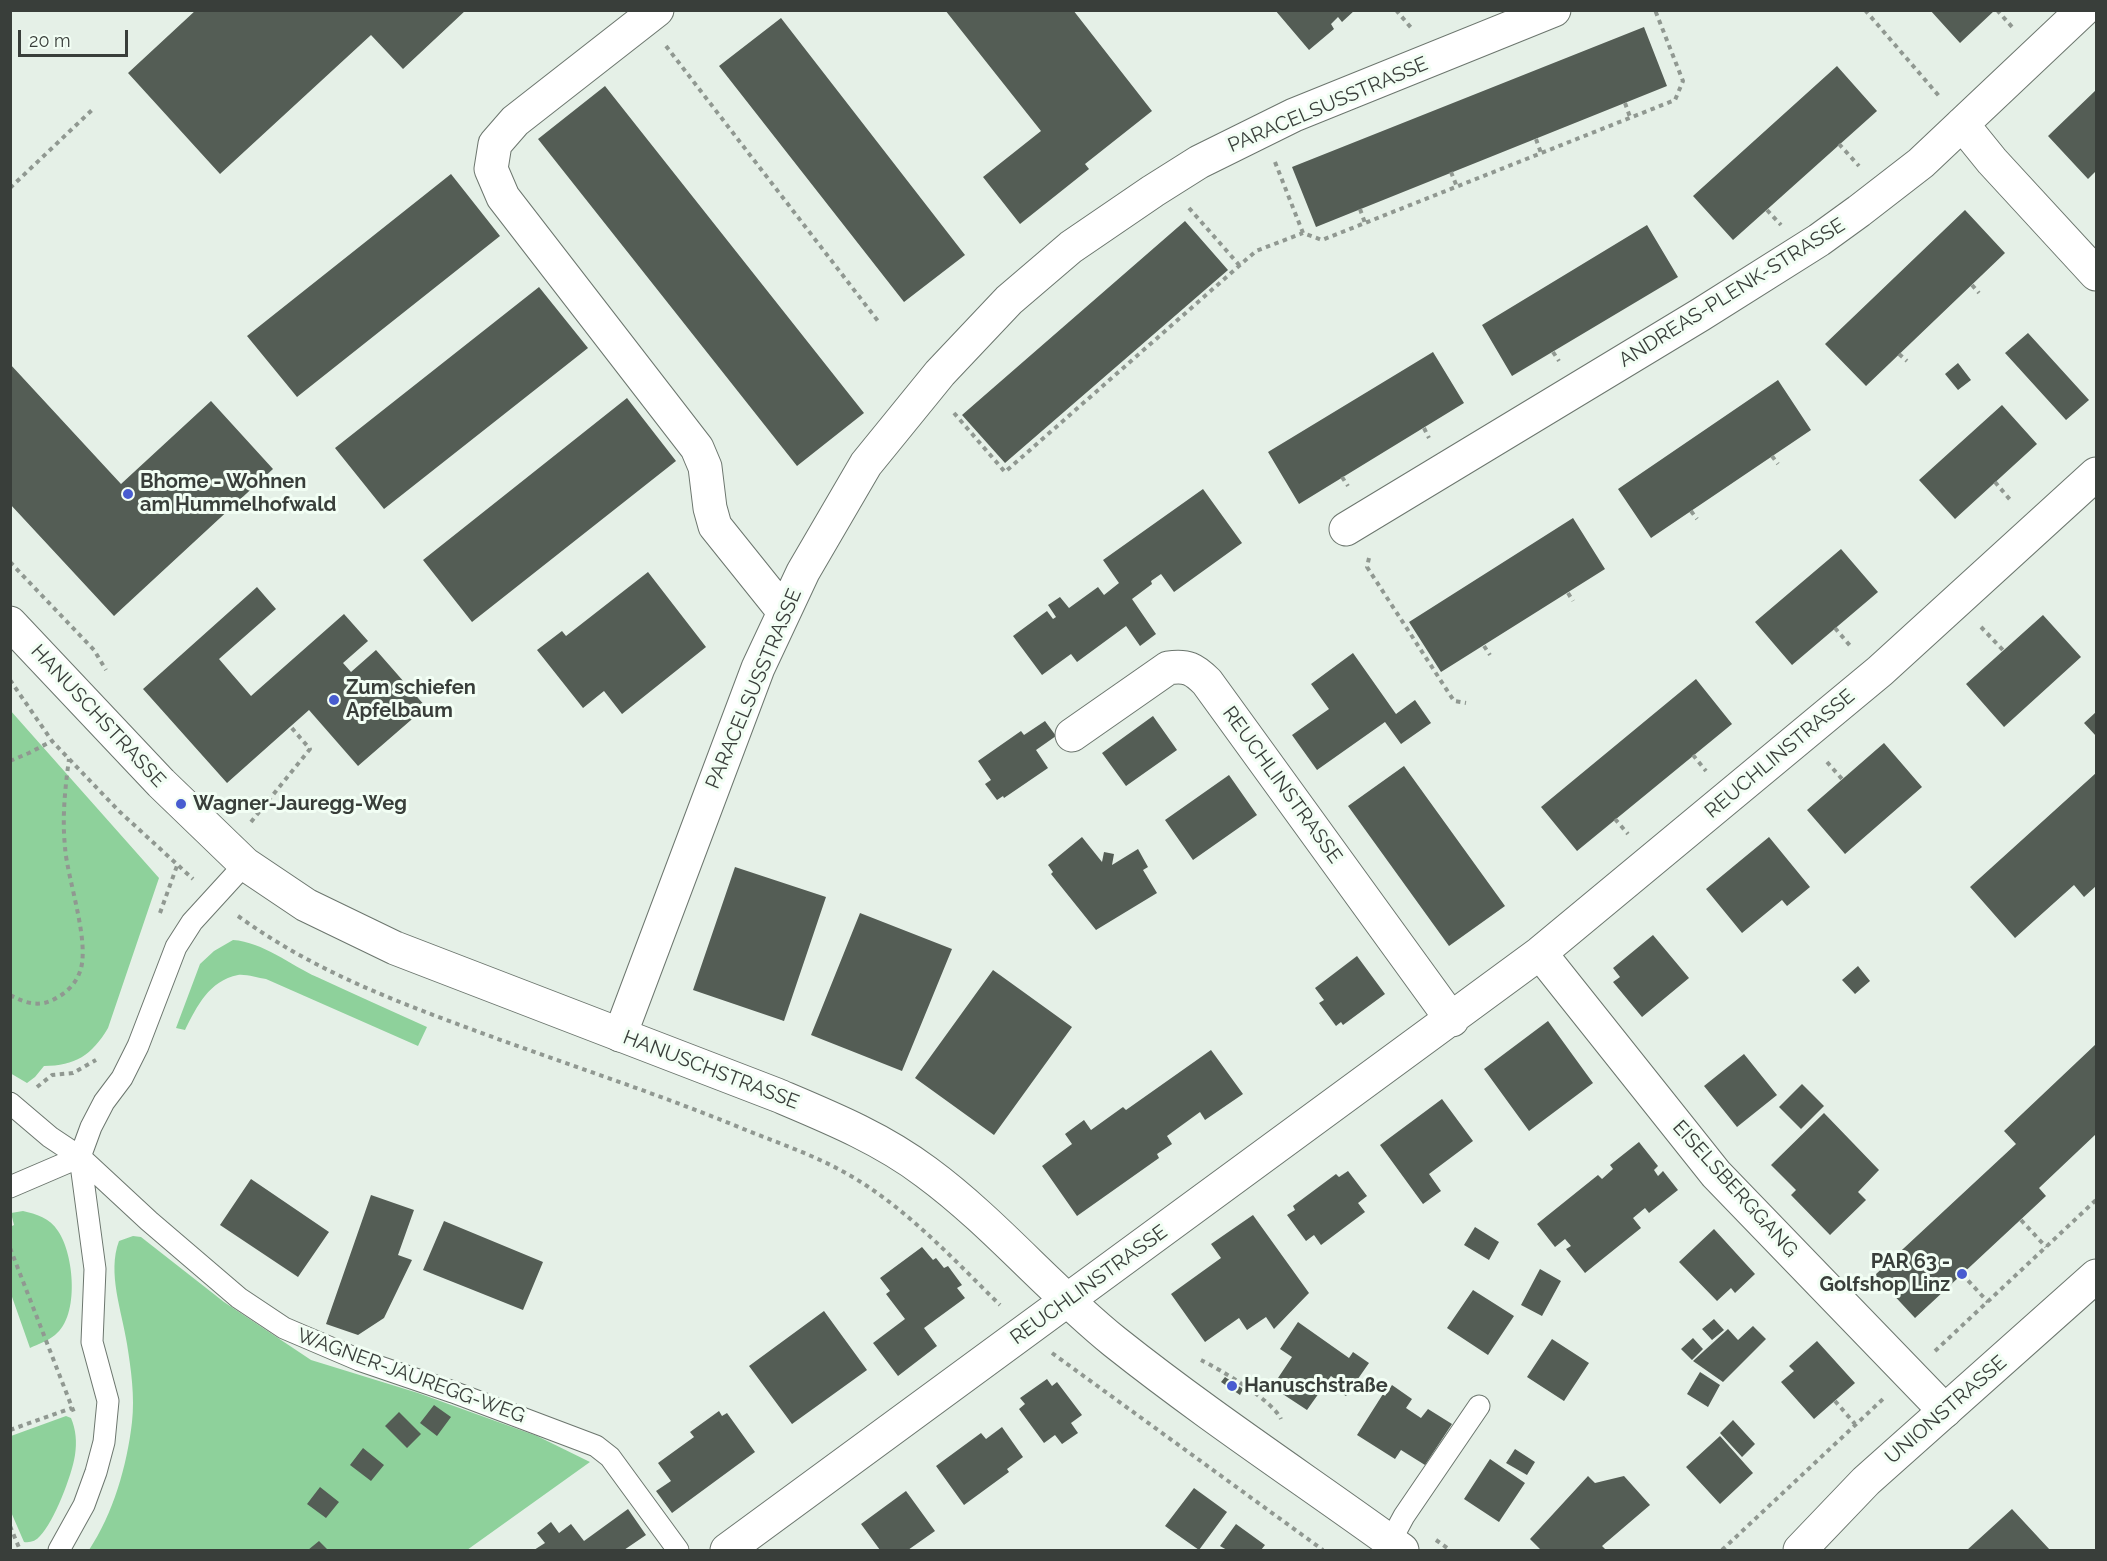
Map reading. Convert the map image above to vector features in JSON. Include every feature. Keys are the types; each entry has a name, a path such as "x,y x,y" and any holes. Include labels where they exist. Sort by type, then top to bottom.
{"street":[{"name":"PARACELSUSSTRASSE","path":"620,1035 758,668 803,572 866,464 940,373 1009,300 1071,247 1198,162 1294,115 1554,10"},
{"name":"ANDREAS-PLENK-STRASSE","path":"1346,529 1820,240 1898,182 1954,114 2083,10"},
{"path":"651,15 515,121 495,144 491,169 503,197 697,448 705,467 710,508 715,526 784,612"},
{"path":"1954,114 1992,161 2097,274"},
{"name":"REUCHLINSTRASSE","path":"727,1551 1452,1020 1540,953 1880,670 2097,474"},
{"name":"HANUSCHSTRASSE","path":"10,623 161,783 245,864 306,905 376,940 777,1095 839,1121 889,1146 926,1171 962,1200 1067,1301 1168,1383 1396,1546"},
{"name":"REUCHLINSTRASSE","path":"1072,735 1168,668 1182,665 1197,672 1208,682 1452,1020"},
{"name":"EISELSBERGGANG","path":"1540,953 1716,1174 1945,1411"},
{"name":"UNIONSTRASSE","path":"1800,1551 1866,1481 2097,1276"}],"lane":[{"path":"59,1551 84,1506 96,1472 104,1442 108,1401 92,1342 95,1269 80,1157 91,1127 104,1102 122,1078 138,1046 176,947 192,922 245,864"},
{"name":"WAGNER-JAUREGG-WEG","path":"12,1105 50,1137 80,1157 149,1221 239,1298 284,1328 359,1360 453,1392 596,1446 610,1457 678,1551"},
{"path":"10,1187 80,1157"},
{"path":"1396,1546 1404,1516 1479,1406"}],"path":[{"path":"1396,10 1416,34"},
{"path":"949,407 1005,472 1119,368 1256,251 1303,233 1322,240 1675,100 1683,81 1655,10"},
{"path":"1865,10 1954,114"},
{"path":"651,15 878,321"},
{"path":"1625,103 1630,117"},
{"path":"10,188 92,111"},
{"path":"1536,139 1541,153"},
{"path":"1839,144 1863,170"},
{"path":"1273,158 1303,233"},
{"path":"1451,172 1457,187"},
{"path":"1186,204 1240,266"},
{"path":"1359,209 1365,223"},
{"path":"1972,285 1979,293"},
{"path":"1899,354 1906,361"},
{"path":"1042,432 1046,436"},
{"path":"1772,456 1778,464"},
{"path":"1995,482 2017,507"},
{"path":"1691,511 1697,519"},
{"path":"1369,557 1367,567 1454,701 1466,703"},
{"path":"10,562 94,650 109,674"},
{"path":"1568,593 1573,601"},
{"path":"1976,621 2003,650"},
{"path":"1835,628 1857,654"},
{"path":"1484,646 1490,655"},
{"path":"10,680 52,741 120,812 178,863 213,898 270,939 320,968 386,996 534,1053 661,1097 811,1156 842,1171 916,1223 1004,1309"},
{"path":"248,826 310,749 290,726"},
{"path":"10,761 52,741"},
{"path":"1693,755 1712,778"},
{"path":"1822,757 1842,779"},
{"path":"10,995 32,1004 44,1004 65,993 80,973 83,950 68,869 64,831 63,801 69,758"},
{"path":"1615,819 1634,841"},
{"path":"159,915 178,863"},
{"path":"12,1105 52,1075 62,1075 82,1069 95,1062 100,1056"},
{"path":"1932,1354 2097,1200"},
{"path":"2021,1220 2046,1247"},
{"path":"10,1248 76,1416"},
{"path":"1962,1274 1988,1302"},
{"path":"1199,1359 1217,1368 1278,1412"},
{"path":"1063,1362 1323,1551"},
{"path":"1722,1551 1887,1395"},
{"path":"1835,1401 1855,1424"},
{"path":"10,1430 72,1408"},
{"path":"10,1526 20,1551"}],"green space":[{"path":"10,710 159,878 108,1028 96,1045 82,1057 65,1064 44,1066 27,1083 10,1073"},
{"path":"233,940 266,949 317,977 427,1027 418,1046 266,979 245,975 228,978 219,983 199,1004 185,1030 176,1028 200,964 214,951"},
{"path":"23,1211 47,1220 58,1231 68,1254 72,1284 68,1314 63,1326 46,1341 30,1348 11,1294 10,1227 14,1225 11,1213"},
{"path":"133,1236 141,1237 224,1302 311,1360 418,1393 537,1436 590,1462 467,1550 89,1550 98,1536 118,1489 130,1439 133,1412 132,1383 114,1266 119,1241"},
{"path":"66,1416 71,1418 76,1445 62,1498 38,1538 31,1542 24,1542 11,1512 11,1436"}],"building":[{"path":"196,10 466,10 403,69 371,35 220,174 128,73"},
{"path":"945,10 1073,10 1152,111 1085,164 1089,169 1020,224 983,177 1041,131"},
{"path":"1275,10 1355,10 1342,22 1338,17 1331,24 1334,29 1309,50"},
{"path":"1930,10 1995,10 1960,43"},
{"path":"781,18 965,255 904,302 719,66"},
{"path":"1644,27 1667,86 1316,227 1292,167"},
{"path":"1837,66 1877,111 1733,240 1693,196"},
{"path":"605,86 864,413 797,466 538,139"},
{"path":"2096,90 2096,171 2088,179 2048,136"},
{"path":"451,174 500,236 297,397 247,336"},
{"path":"1965,210 2005,253 1866,386 1825,344"},
{"path":"1185,221 1228,270 1005,463 962,415"},
{"path":"1647,225 1678,277 1512,376 1482,325"},
{"path":"539,287 588,348 384,509 335,448"},
{"path":"2028,333 2089,400 2066,420 2005,353"},
{"path":"1433,352 1464,403 1299,504 1268,452"},
{"path":"1958,363 1971,380 1958,390 1945,374"},
{"name":"Bhome - Wohnen am Hummelhofwald","path":"10,364 121,484 211,401 273,469 114,616 10,504"},
{"path":"1778,380 1811,430 1651,538 1618,489"},
{"path":"627,398 676,461 472,622 423,560"},
{"path":"2002,405 2037,444 1955,519 1919,480"},
{"path":"1203,489 1242,543 1174,592 1161,574 1132,599 1156,634 1140,646 1126,626 1077,662 1071,654 1042,675 1013,636 1047,611 1053,619 1056,617 1048,605 1060,597 1069,608 1098,587 1104,595 1119,583 1103,560"},
{"path":"1573,518 1605,569 1441,672 1409,622"},
{"path":"1841,549 1878,592 1792,665 1755,622"},
{"path":"648,572 706,647 622,714 604,691 583,708 537,650 562,631 566,636"},
{"path":"257,587 276,609 219,659 251,696 344,614 368,641 343,663 351,672 376,650 426,707 358,766 309,710 227,783 143,689"},
{"path":"2043,615 2081,657 2004,727 1966,684"},
{"path":"1353,653 1396,714 1415,700 1431,723 1401,744 1385,722 1317,770 1292,735 1329,709 1311,684"},
{"path":"1696,679 1732,724 1577,851 1541,807"},
{"path":"2096,712 2096,736 2084,723"},
{"path":"1153,716 1177,750 1126,786 1102,753"},
{"path":"1045,721 1056,736 1036,750 1048,768 1004,798 1003,796 997,800 985,784 991,780 978,761 1021,731 1024,735"},
{"path":"1884,743 1922,787 1845,854 1807,810"},
{"path":"1404,766 1505,906 1449,946 1348,806"},
{"path":"2096,773 2096,886 2084,897 2074,885 2015,938 1970,887"},
{"path":"1229,775 1257,815 1193,860 1165,820"},
{"path":"1082,837 1102,862 1104,852 1114,854 1112,865 1138,849 1148,867 1143,870 1157,893 1096,930 1051,874 1053,872 1048,865"},
{"path":"1769,837 1810,887 1787,906 1782,900 1742,933 1706,889"},
{"path":"735,867 826,897 784,1021 693,990"},
{"path":"860,913 952,949 902,1071 811,1035"},
{"path":"1653,935 1689,978 1642,1017 1613,982 1620,977 1613,968"},
{"path":"1357,956 1385,994 1343,1025 1341,1022 1336,1026 1319,1003 1324,1000 1315,988"},
{"path":"1858,966 1870,981 1855,994 1842,980"},
{"path":"993,970 1072,1027 994,1135 915,1078"},
{"path":"1548,1021 1593,1083 1529,1131 1484,1069"},
{"path":"2096,1044 2096,1134 2039,1188 2046,1196 1915,1318 1875,1275 2016,1144 2004,1131"},
{"path":"1211,1050 1243,1094 1205,1120 1200,1112 1167,1136 1172,1144 1157,1154 1159,1158 1077,1216 1042,1166 1072,1144 1065,1134 1084,1120 1091,1130 1123,1107 1126,1110"},
{"path":"1744,1054 1777,1095 1737,1127 1704,1086"},
{"path":"1802,1084 1824,1106 1801,1129 1779,1107"},
{"path":"1442,1099 1473,1141 1429,1174 1441,1191 1423,1204 1380,1145"},
{"path":"1824,1113 1879,1170 1858,1192 1866,1200 1830,1235 1791,1195 1796,1190 1771,1165"},
{"path":"1639,1142 1658,1166 1654,1170 1658,1176 1663,1171 1678,1190 1649,1213 1645,1208 1633,1218 1641,1228 1585,1273 1566,1249 1571,1246 1565,1239 1555,1247 1537,1224 1598,1175 1602,1179 1613,1169 1610,1165"},
{"path":"1348,1171 1367,1196 1358,1203 1365,1212 1321,1245 1314,1235 1306,1241 1287,1215 1295,1210 1293,1206 1336,1174 1339,1177"},
{"path":"251,1179 329,1232 298,1277 220,1225"},
{"path":"371,1195 414,1210 398,1255 412,1260 384,1318 358,1335 326,1324"},
{"path":"1253,1215 1309,1293 1274,1329 1266,1317 1247,1330 1239,1318 1205,1342 1171,1294 1221,1258 1211,1244"},
{"path":"444,1221 543,1262 523,1310 423,1270"},
{"path":"1475,1227 1499,1242 1489,1260 1464,1245"},
{"path":"1714,1229 1755,1274 1735,1293 1731,1288 1717,1301 1679,1262"},
{"path":"922,1247 933,1260 936,1258 944,1268 948,1266 962,1285 957,1288 965,1298 924,1328 937,1346 898,1376 873,1343 905,1319 886,1294 890,1291 880,1278"},
{"path":"1540,1269 1561,1281 1542,1316 1521,1305"},
{"path":"1473,1290 1514,1316 1488,1355 1447,1328"},
{"path":"824,1311 867,1370 792,1424 749,1366"},
{"path":"1714,1319 1724,1330 1712,1340 1702,1329"},
{"path":"1298,1322 1349,1358 1353,1352 1369,1363 1346,1396 1330,1386 1335,1379 1331,1376 1307,1410 1272,1387 1292,1357 1280,1349"},
{"path":"1753,1326 1766,1339 1723,1382 1693,1361 1728,1329 1738,1340"},
{"path":"1693,1338 1703,1349 1692,1360 1681,1349"},
{"path":"1552,1339 1589,1363 1564,1401 1527,1377"},
{"path":"1817,1341 1855,1383 1814,1419 1781,1382 1794,1371 1789,1366"},
{"path":"1700,1372 1720,1385 1708,1407 1687,1394"},
{"name":"Hanuschstraße","path":"1225,1377 1243,1389 1240,1395 1221,1382"},
{"path":"1047,1379 1052,1386 1057,1382 1082,1415 1071,1423 1078,1433 1062,1444 1055,1435 1044,1443 1019,1409 1025,1404 1020,1398"},
{"path":"1392,1385 1412,1399 1406,1408 1421,1418 1428,1409 1452,1424 1425,1465 1401,1450 1395,1459 1357,1435 1383,1394 1385,1396"},
{"path":"434,1405 451,1417 437,1436 420,1423"},
{"path":"719,1411 722,1416 727,1413 755,1452 672,1513 656,1491 671,1481 658,1463 694,1437 690,1432"},
{"path":"399,1412 421,1434 407,1448 385,1426"},
{"path":"1733,1420 1755,1444 1742,1457 1720,1433"},
{"path":"1002,1427 1023,1457 1007,1469 1009,1472 964,1505 936,1466 981,1433 986,1439"},
{"path":"1720,1436 1753,1473 1720,1504 1686,1467"},
{"path":"363,1448 384,1465 371,1481 350,1465"},
{"path":"1515,1449 1535,1462 1527,1475 1506,1463"},
{"path":"1490,1459 1525,1483 1499,1522 1464,1499"},
{"path":"1588,1476 1595,1483 1624,1476 1650,1505 1602,1546 1606,1550 1541,1550 1530,1539"},
{"path":"320,1487 339,1502 326,1518 307,1504"},
{"path":"1194,1488 1227,1512 1199,1550 1165,1526"},
{"path":"906,1491 935,1531 908,1550 880,1550 861,1524"},
{"path":"628,1509 646,1535 624,1550 534,1550 545,1543 537,1533 551,1522 559,1533 571,1524 584,1541"},
{"path":"2012,1509 2050,1550 1967,1550"},
{"path":"1236,1524 1265,1545 1261,1550 1227,1550 1220,1546"},
{"path":"319,1541 328,1550 308,1550"}],"place":[{"name":"Bhome - Wohnen am Hummelhofwald","path":"128,494"},
{"name":"Zum schiefen Apfelbaum","path":"334,700"},
{"name":"Wagner-Jauregg-Weg","path":"181,804"},
{"name":"PAR 63 - Golfshop Linz","path":"1962,1274"},
{"name":"Hanuschstraße","path":"1232,1386"}]}
